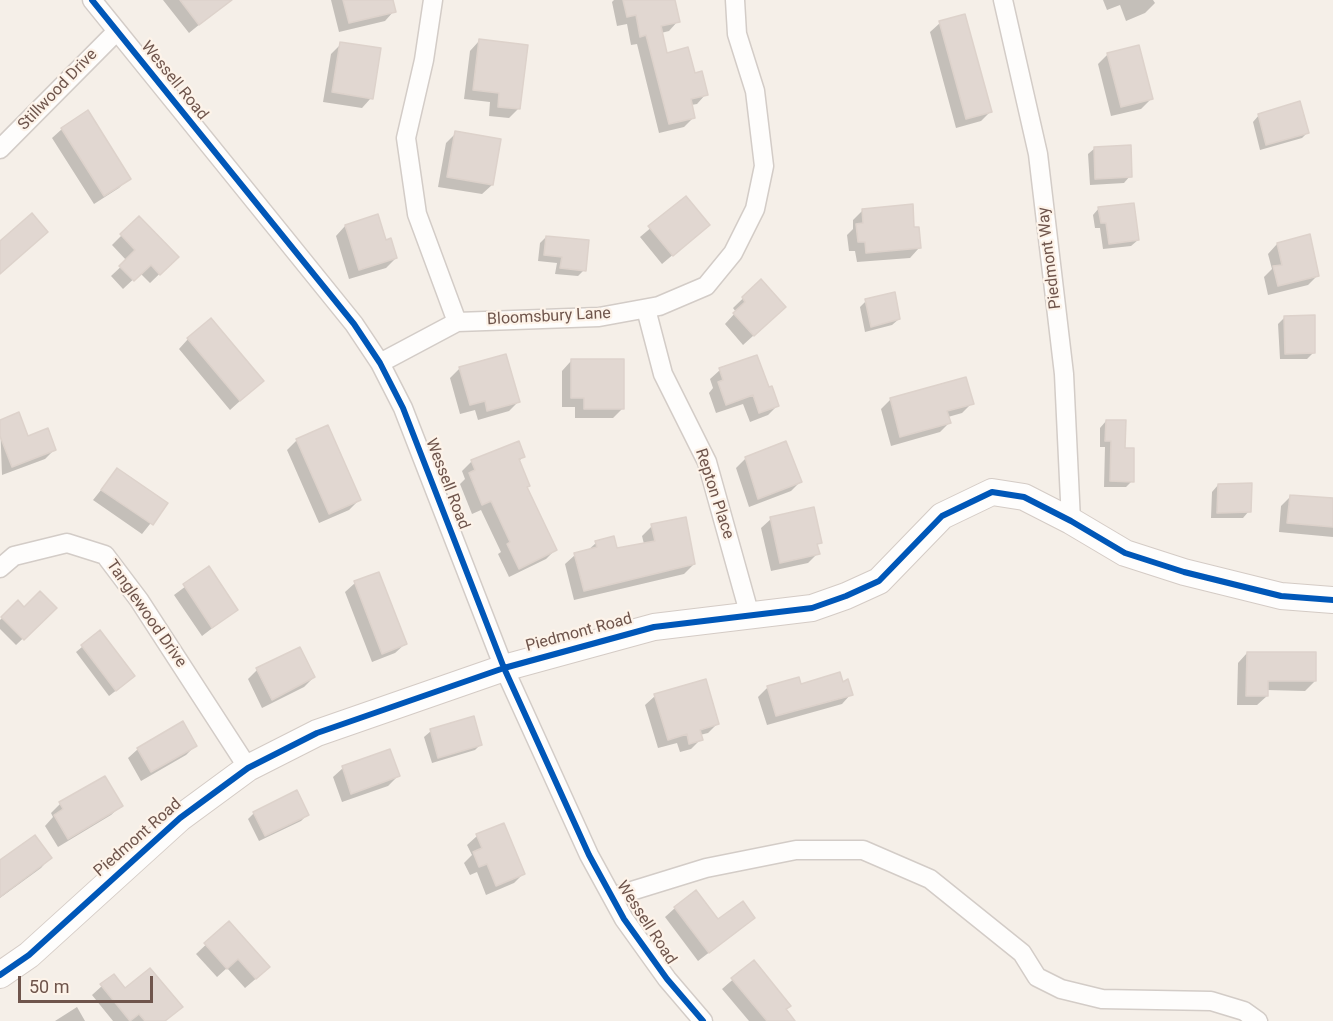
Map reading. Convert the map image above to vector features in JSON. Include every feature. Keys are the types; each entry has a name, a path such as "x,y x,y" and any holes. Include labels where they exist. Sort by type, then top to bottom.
{"street":[{"name":"Wessell Road","path":"92,0 308,271 354,324 380,363 403,408 504,668 589,855 624,919 667,979 704,1021"},
{"path":"434,0 424,60 406,138 417,214 457,322"},
{"name":"Bloomsbury Lane","path":"380,363 457,322 599,317 646,309 706,286 734,253 755,209 764,166 755,91 737,34 735,0"},
{"name":"Piedmont Way","path":"1003,0 1038,154 1064,374 1071,521"},
{"name":"Stillwood Drive","path":"0,150 117,31"},
{"name":"Repton Place","path":"646,309 663,374 707,462 750,616"},
{"name":"Piedmont Road","path":"0,975 29,955 180,818 248,768 317,733 504,668 654,627 812,608 879,581 942,516 992,492 1024,497 1071,521 1125,553 1185,572 1281,596 1333,600"},
{"name":"Tanglewood Drive","path":"0,568 14,556 67,543 105,555 139,600 248,768"},
{"path":"612,897 706,868 796,850 863,850 930,879 1022,952 1037,976 1061,990 1102,999 1211,1001 1244,1011 1258,1021"}],"building":[{"path":"180,0 232,0 199,25"},
{"path":"343,0 393,0 396,12 349,23"},
{"path":"623,0 675,0 680,22 661,26 667,53 688,47 695,73 702,71 708,95 691,99 695,118 669,124 646,35 640,37 636,15 627,17"},
{"path":"965,14 992,112 966,119 939,21"},
{"path":"479,39 528,45 520,109 498,107 499,93 473,90"},
{"path":"340,42 381,48 373,99 332,92"},
{"path":"1139,45 1153,99 1121,107 1107,53"},
{"path":"1300,101 1309,133 1266,145 1258,114"},
{"path":"88,110 131,179 104,196 61,128"},
{"path":"455,131 501,139 493,185 447,177"},
{"path":"1131,145 1132,177 1095,179 1094,147"},
{"path":"686,196 710,225 673,256 648,226"},
{"path":"1134,203 1139,240 1109,244 1106,223 1101,223 1098,207"},
{"path":"913,204 914,227 919,227 921,248 866,253 865,242 858,242 856,224 863,223 862,209"},
{"path":"32,213 48,232 0,274 0,241"},
{"path":"378,214 386,240 391,238 397,258 359,270 345,225"},
{"path":"139,216 179,257 160,275 151,265 134,281 119,266 135,250 120,234"},
{"path":"1310,234 1319,276 1278,286 1273,266 1282,265 1277,243"},
{"path":"546,236 589,240 586,271 560,268 562,257 544,255"},
{"path":"761,279 786,307 754,336 733,313 745,302 742,297"},
{"path":"895,292 900,319 871,327 865,299"},
{"path":"1315,315 1315,353 1285,354 1284,316"},
{"path":"211,318 264,381 240,401 187,338"},
{"path":"506,354 520,402 487,411 485,401 470,405 459,367"},
{"path":"757,355 779,406 759,413 753,395 726,405 718,382 723,380 719,368"},
{"path":"571,359 624,359 624,409 584,409 584,398 571,398"},
{"path":"966,377 974,404 947,411 951,423 900,437 890,398"},
{"path":"19,412 28,436 48,428 56,450 12,467 0,436 0,420"},
{"path":"1106,420 1126,420 1125,448 1134,448 1134,482 1110,481 1111,441 1105,441"},
{"path":"328,425 361,500 329,514 296,439"},
{"path":"519,441 525,457 519,459 530,486 527,487 557,550 519,569 507,544 510,542 491,501 482,505 469,473 475,470 471,460"},
{"path":"786,441 802,482 758,499 745,457"},
{"path":"117,468 168,503 153,525 101,490"},
{"path":"1252,483 1251,512 1217,513 1218,484"},
{"path":"1290,495 1333,498 1333,527 1287,523"},
{"path":"814,507 822,543 817,544 820,554 780,563 770,517"},
{"path":"686,517 695,564 584,591 574,553 597,547 595,541 614,536 617,548 655,541 651,524"},
{"path":"209,566 238,610 212,628 183,584"},
{"path":"379,572 407,644 382,654 354,581"},
{"path":"40,591 57,608 24,640 1,617 18,600 24,607"},
{"path":"100,630 135,676 116,691 81,645"},
{"path":"300,647 315,677 272,700 256,668"},
{"path":"1247,652 1316,652 1316,681 1268,681 1268,696 1246,696"},
{"path":"840,672 843,682 848,679 853,695 776,716 767,686 799,677 801,684"},
{"path":"706,679 719,724 700,730 703,740 689,744 687,734 668,740 654,694"},
{"path":"474,716 482,745 438,758 430,729"},
{"path":"183,721 197,746 151,772 137,748"},
{"path":"390,749 400,776 351,794 342,766"},
{"path":"105,776 123,806 68,839 54,815 63,809 59,802"},
{"path":"297,790 309,815 265,836 253,812"},
{"path":"504,823 525,874 496,886 487,864 479,867 473,852 482,848 476,834"},
{"path":"35,835 52,858 0,897 0,860"},
{"path":"696,890 718,919 743,901 755,918 709,953 674,907"},
{"path":"229,921 270,967 256,979 238,959 227,969 204,943"},
{"path":"754,960 791,1006 786,1009 795,1021 767,1021 731,978"},
{"path":"150,968 183,1007 165,1021 145,1021 139,1014 130,1021 100,984 114,974 125,988"}],"cycle path":[{"path":"92,0 354,324 380,363 403,408 504,668 589,855 624,919 667,979 703,1021"},
{"path":"0,975 29,955 180,818 248,768 317,733 504,668 654,627 812,608 846,596 879,581 942,516 992,492 1024,497 1071,521 1125,553 1184,572 1281,596 1333,600"}]}
